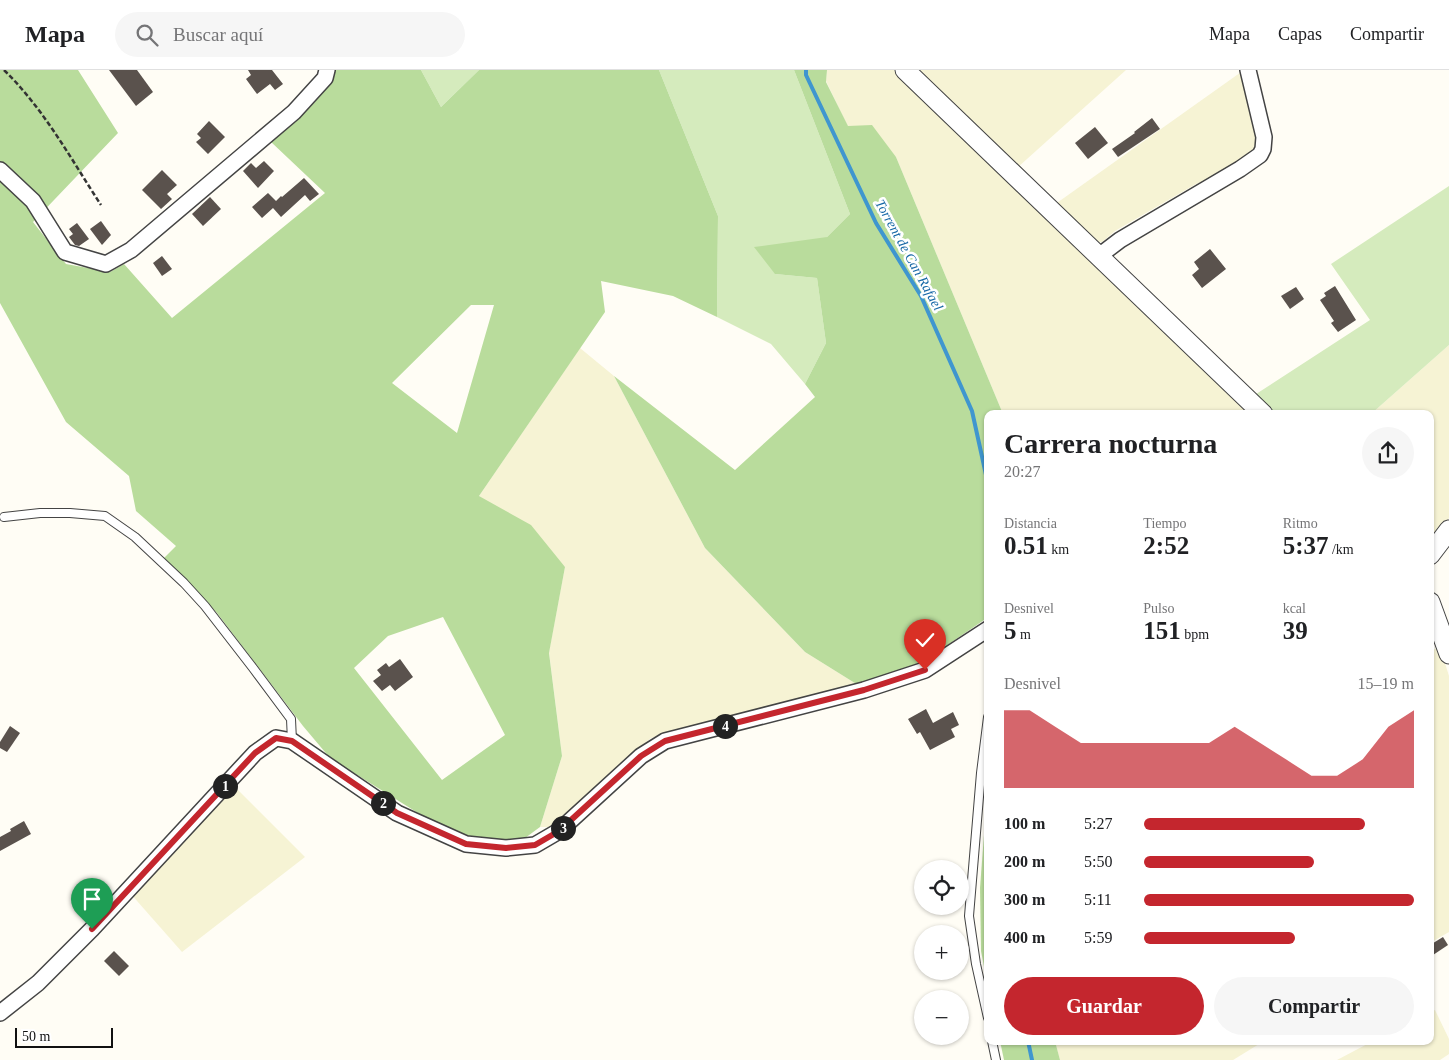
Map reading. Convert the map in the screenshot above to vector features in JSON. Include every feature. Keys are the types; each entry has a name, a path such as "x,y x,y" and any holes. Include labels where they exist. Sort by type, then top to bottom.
{"street":[{"path":"0,170 34,201 65,252 106,264 131,250 294,112 325,78 327,70"},
{"path":"905,70 1259,410"},
{"path":"1099,256 1120,240 1240,169 1260,155 1263,149 1264,137 1248,70"},
{"path":"1434,550 1449,530"},
{"path":"1434,613 1449,654"},
{"path":"0,1013 38,983 92,929 255,753 276,738 292,741 397,813 466,844 506,848 535,845 559,831 641,756 665,741 864,690 925,670 984,632"}],"lane":[{"path":"4,517 50,513 105,516 134,537 184,583 205,606 291,718 292,741"},
{"path":"984,749 969,916 976,964 984,1000"},
{"path":"993,1045 996,1060"}],"path":[{"path":"4,70 15,80 48,122 101,205"}],"shaded area":[{"path":"827,70 894,70 1250,410 1001,410 896,157 848,127 826,81"},
{"path":"915,70 1126,70 1017,168"},
{"path":"1244,70 1260,138 1256,150 1221,174 1196,184 1115,231 1102,242 1094,242 1054,205"},
{"path":"1449,345 1449,518 1434,538 1434,410 1376,410"},
{"path":"580,348 614,376 705,548 805,652 858,685 651,738 550,827 540,827 562,756 549,652 565,567 479,496"},
{"path":"1440,647 1449,676 1449,932 1434,941 1434,649"},
{"path":"233,785 305,857 182,952 130,893"},
{"path":"1434,1010 1449,1039 1449,1054 1440,1060 1337,1060 1365,1045 1434,1045"},
{"path":"1056,1045 1257,1045 1233,1060 1060,1060"}],"green space":[{"path":"0,70 78,70 118,133 33,222 66,264 110,272 124,264 172,318 325,193 270,141 315,102 332,70 421,70 441,107 479,70 659,70 718,216 717,317 673,296 601,281 605,312 479,496 531,525 565,567 549,653 562,756 540,827 521,841 468,838 434,823 330,758 303,726 217,613 164,558 176,546 136,511 129,476 66,422 0,303","holes":["471,305 494,305 457,433 392,383","443,617 505,735 442,780 354,668 388,636"]},
{"path":"421,70 479,70 441,107"},
{"path":"659,70 794,70 850,214 827,237 775,274 817,278 826,343 805,384 771,344 717,317 718,216"},
{"path":"794,70 827,70 826,82 848,126 872,125 896,157 1001,410 984,410 984,620 921,663 858,685 805,652 705,548 614,376 735,470 815,397 805,384 826,343 817,278 775,274 754,247 827,237 850,214"},
{"path":"1449,186 1449,345 1376,410 1267,410 1253,396 1370,320 1331,264"},
{"path":"984,835 984,966 981,951 980,888"},
{"path":"1001,1045 1056,1045 1060,1060 1004,1060"}],"building":[{"path":"109,70 137,70 153,92 136,106"},
{"path":"248,70 272,70 283,84 275,90 270,84 257,94 246,79 251,75"},
{"path":"1152,118 1160,129 1118,157 1112,149"},
{"path":"209,121 225,137 208,154 196,142 201,138 197,134"},
{"path":"1095,127 1108,143 1088,159 1075,143"},
{"path":"264,161 274,171 258,188 243,171 251,163 256,168"},
{"path":"162,170 177,185 167,194 172,199 161,209 142,190"},
{"path":"304,178 319,194 310,201 305,195 281,217 273,208 262,218 252,207 268,193 276,201"},
{"path":"210,197 221,209 203,226 192,214"},
{"path":"101,221 111,235 102,245 90,229"},
{"path":"77,223 89,239 79,246 75,245 69,237 73,234 69,229"},
{"path":"1210,249 1226,269 1202,288 1192,275 1199,269 1194,262"},
{"path":"162,256 172,269 162,276 153,263"},
{"path":"1335,286 1356,320 1338,332 1331,323 1334,321 1320,300 1326,296 1324,293"},
{"path":"1296,287 1304,299 1290,309 1281,296"},
{"path":"400,659 413,677 395,691 390,685 382,691 373,681 381,675 377,670 386,663 389,667"},
{"path":"926,709 933,723 953,712 959,725 951,729 955,737 930,750 920,732 917,734 908,719"},
{"path":"10,726 20,733 7,752 0,748 0,742"},
{"path":"24,821 31,834 0,851 0,837"},
{"path":"1443,937 1448,945 1434,954 1434,943"},
{"path":"114,951 129,966 119,976 104,961"}],"waterway":[{"name":"Torrent de Can Rafael","path":"806,70 806,75 876,223 921,296 972,411 984,466"},
{"name":"Torrent de Can Rafael","path":"1029,1045 1032,1060"}],"route":[{"path":"92,929 255,753 276,738 292,741 397,813 466,844 506,848 535,845 559,831 641,756 665,741 864,690 925,670"}]}
